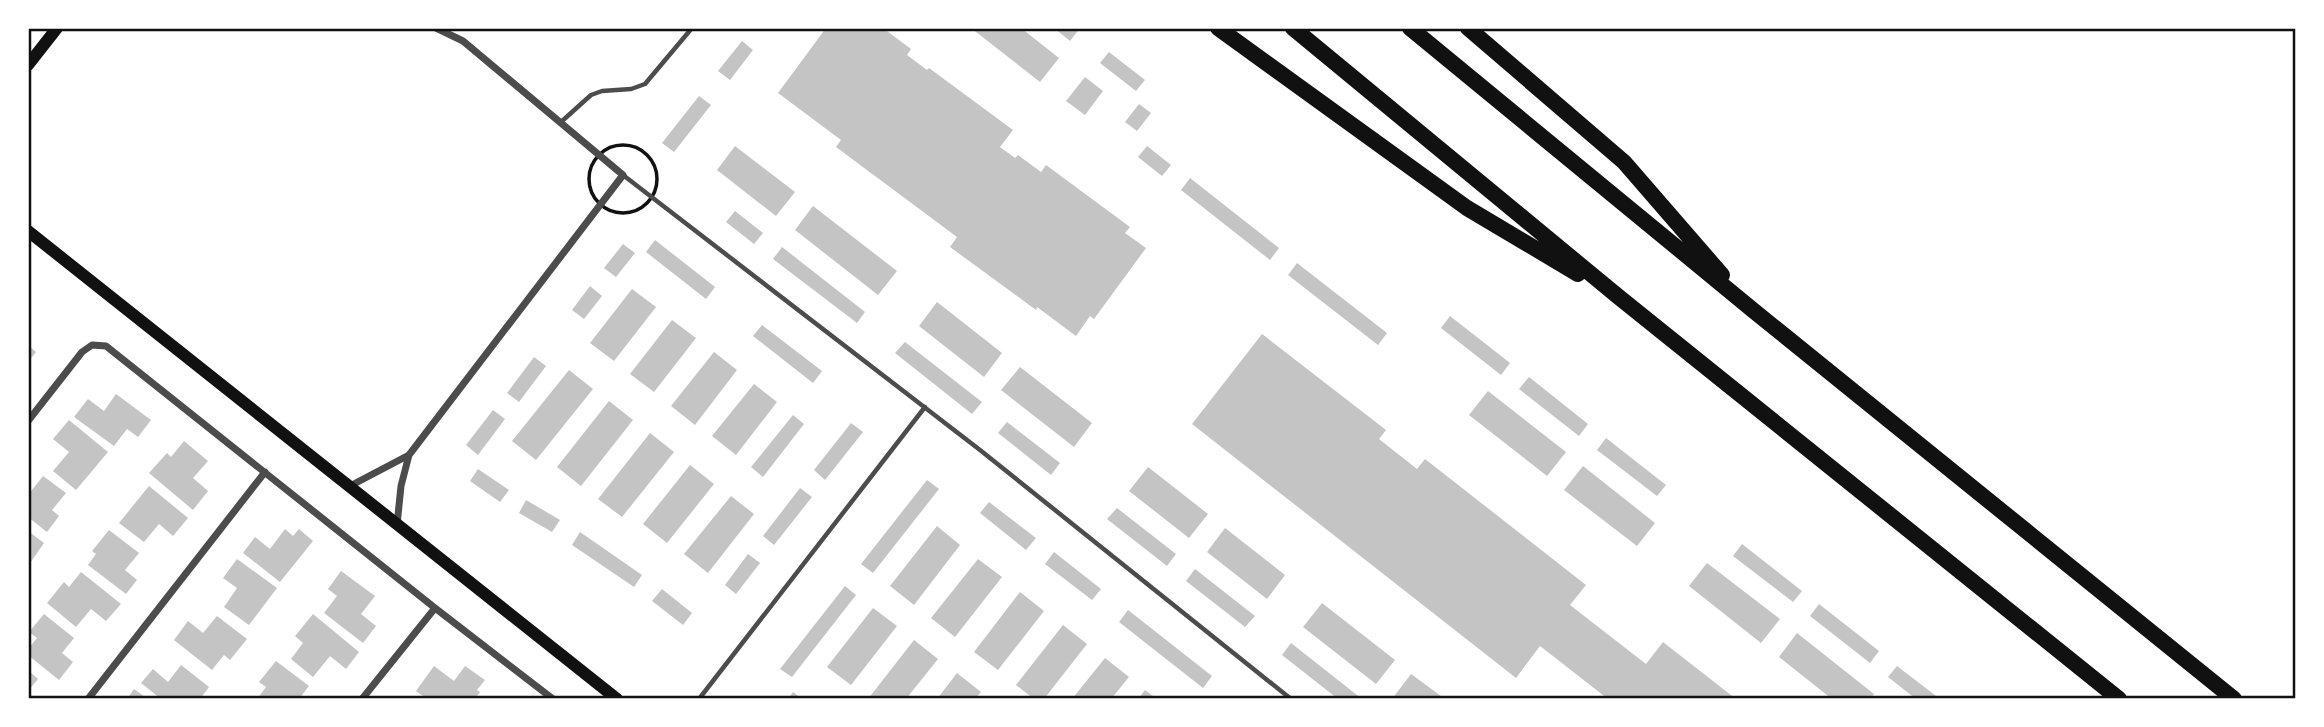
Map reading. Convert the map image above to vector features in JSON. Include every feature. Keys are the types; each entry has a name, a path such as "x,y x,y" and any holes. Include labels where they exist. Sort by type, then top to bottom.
{"highway":[{"path":"1217,28 1467,208 1620,298"},
{"path":"1293,28 1620,298 2119,699"},
{"path":"1410,28 1754,311 2234,699"},
{"path":"1468,28 1624,162 1754,311"}],"main road":[{"path":"28,65 57,28"},
{"path":"28,231 617,699"}],"street":[{"path":"397,525 401,486 409,455 623,175 463,41 436,28"},
{"path":"28,421 82,352 92,345 106,346 553,699"},
{"path":"349,487 409,455"},
{"path":"88,699 265,472"},
{"path":"362,699 435,608"}],"lane":[{"path":"561,122 591,94 631,89 645,84 692,28"},
{"path":"623,175 925,407 1291,699"},
{"path":"699,699 925,407"}],"building":[{"path":"826,28 883,28 911,49 907,55 1013,130 1000,147 1015,158 1018,155 1041,172 1046,165 1130,227 1125,233 1146,248 1094,319 1090,316 1076,336 950,247 957,237 836,147 841,140 778,93"},
{"path":"971,28 1021,28 1059,58 1040,82"},
{"path":"1054,28 1080,28 1070,41"},
{"path":"742,41 753,50 730,80 718,71"},
{"path":"1109,52 1145,80 1136,91 1100,63"},
{"path":"1085,77 1103,91 1085,115 1066,101"},
{"path":"699,96 711,105 674,152 662,143"},
{"path":"1139,104 1151,113 1137,131 1125,122"},
{"path":"735,146 795,192 776,216 717,170"},
{"path":"1147,146 1171,165 1162,176 1138,157"},
{"path":"1190,178 1279,248 1270,260 1181,190"},
{"path":"813,206 897,271 878,295 795,230"},
{"path":"735,211 763,233 754,244 726,222"},
{"path":"655,240 715,287 706,299 646,252"},
{"path":"623,244 635,253 616,277 604,268"},
{"path":"782,247 865,312 857,323 773,259"},
{"path":"1297,263 1387,333 1378,345 1288,275"},
{"path":"590,286 602,296 584,319 572,310"},
{"path":"632,289 656,307 614,361 590,343"},
{"path":"937,302 1002,353 984,377 919,326"},
{"path":"1450,316 1510,363 1501,375 1441,328"},
{"path":"672,320 696,338 654,392 630,374"},
{"path":"762,325 822,371 813,383 753,336"},
{"path":"1262,334 1386,430 1379,439 1417,469 1425,459 1586,585 1570,605 1646,664 1663,642 1736,699 1608,699 1540,646 1516,678 1192,424"},
{"path":"905,342 982,402 972,414 895,353"},
{"path":"28,345 36,352 28,362"},
{"path":"714,352 737,370 695,425 671,406"},
{"path":"534,357 546,366 519,402 507,393"},
{"path":"1020,367 1092,423 1074,447 1001,390"},
{"path":"569,370 593,389 536,460 512,441"},
{"path":"1529,377 1588,424 1579,436 1519,389"},
{"path":"754,384 777,402 736,455 712,436"},
{"path":"1488,391 1566,452 1547,476 1469,415"},
{"path":"116,394 151,420 138,437 127,429 114,446 74,417 88,399 104,411"},
{"path":"609,401 633,420 581,486 557,467"},
{"path":"493,410 505,419 478,455 466,445"},
{"path":"793,415 804,424 763,477 751,467"},
{"path":"69,420 108,452 76,490 53,471 69,452 53,439"},
{"path":"1007,422 1060,463 1051,475 998,433"},
{"path":"851,423 863,432 825,480 814,470"},
{"path":"650,433 674,452 622,517 598,499"},
{"path":"1606,438 1666,485 1657,496 1597,450"},
{"path":"184,441 208,461 193,478 208,491 193,510 149,473 167,453 171,457"},
{"path":"690,465 714,484 667,543 643,524"},
{"path":"1583,466 1655,523 1637,546 1564,490"},
{"path":"1148,467 1208,514 1189,538 1129,491"},
{"path":"478,469 509,490 500,502 470,481"},
{"path":"43,476 66,493 52,510 59,516 47,532 28,517 28,495"},
{"path":"927,480 939,489 873,573 861,564"},
{"path":"149,486 188,518 173,536 159,524 144,542 119,523"},
{"path":"800,488 812,497 774,545 763,536"},
{"path":"731,496 754,514 708,573 684,554"},
{"path":"526,500 560,520 552,532 519,513"},
{"path":"989,502 1036,538 1026,550 980,513"},
{"path":"1117,508 1176,554 1167,566 1107,519"},
{"path":"937,526 960,545 914,605 890,586"},
{"path":"1225,528 1285,575 1267,599 1207,552"},
{"path":"285,529 293,536 299,529 313,541 280,582 243,553 255,537 270,549"},
{"path":"109,530 139,553 125,570 137,580 126,594 88,565 96,554 92,551"},
{"path":"28,531 44,543 28,566"},
{"path":"580,532 642,575 634,587 572,545"},
{"path":"1742,544 1802,591 1793,602 1733,556"},
{"path":"1054,552 1101,589 1092,600 1045,564"},
{"path":"748,554 760,563 736,594 725,585"},
{"path":"237,559 277,588 249,625 224,607 237,588 223,578"},
{"path":"978,559 1002,577 955,637 931,618"},
{"path":"1707,563 1780,619 1761,643 1689,586"},
{"path":"1195,569 1255,616 1245,627 1186,581"},
{"path":"341,571 375,596 361,614 376,626 363,643 324,613 337,596 328,589"},
{"path":"81,572 121,604 106,621 91,609 76,627 47,603 64,582 69,587"},
{"path":"845,586 856,595 792,677 780,669"},
{"path":"662,589 692,613 683,625 652,601"},
{"path":"1020,592 1044,611 998,670 974,652"},
{"path":"1322,603 1395,660 1376,684 1303,627"},
{"path":"1819,604 1879,651 1870,663 1810,616"},
{"path":"873,608 897,626 851,685 827,667"},
{"path":"1128,610 1212,676 1203,688 1119,622"},
{"path":"44,614 74,638 62,653 73,662 59,680 28,655 28,649 37,638 29,632"},
{"path":"313,614 359,652 346,669 330,656 313,677 291,659 303,643 295,636"},
{"path":"217,616 247,639 230,660 224,655 212,670 174,640 188,621 203,633"},
{"path":"1063,625 1087,644 1044,699 1034,699 1016,685"},
{"path":"1797,633 1874,694 1870,699 1832,699 1779,657"},
{"path":"914,640 938,659 906,699 868,699"},
{"path":"1291,643 1362,699 1338,699 1282,655"},
{"path":"1105,658 1129,677 1111,699 1072,699"},
{"path":"276,661 309,686 299,699 257,699 266,687 259,682"},
{"path":"181,665 209,687 200,699 161,699 141,683 153,669 168,682"},
{"path":"434,666 454,681 465,666 485,680 477,690 480,692 475,699 427,699 416,691"},
{"path":"1897,666 1940,699 1916,699 1888,677"},
{"path":"28,670 38,679 28,691"},
{"path":"957,673 981,692 975,699 937,699"},
{"path":"1411,674 1445,699 1392,699"},
{"path":"134,689 148,699 127,699"},
{"path":"1145,690 1157,699 1138,699"},
{"path":"793,692 802,699 788,699"}]}
